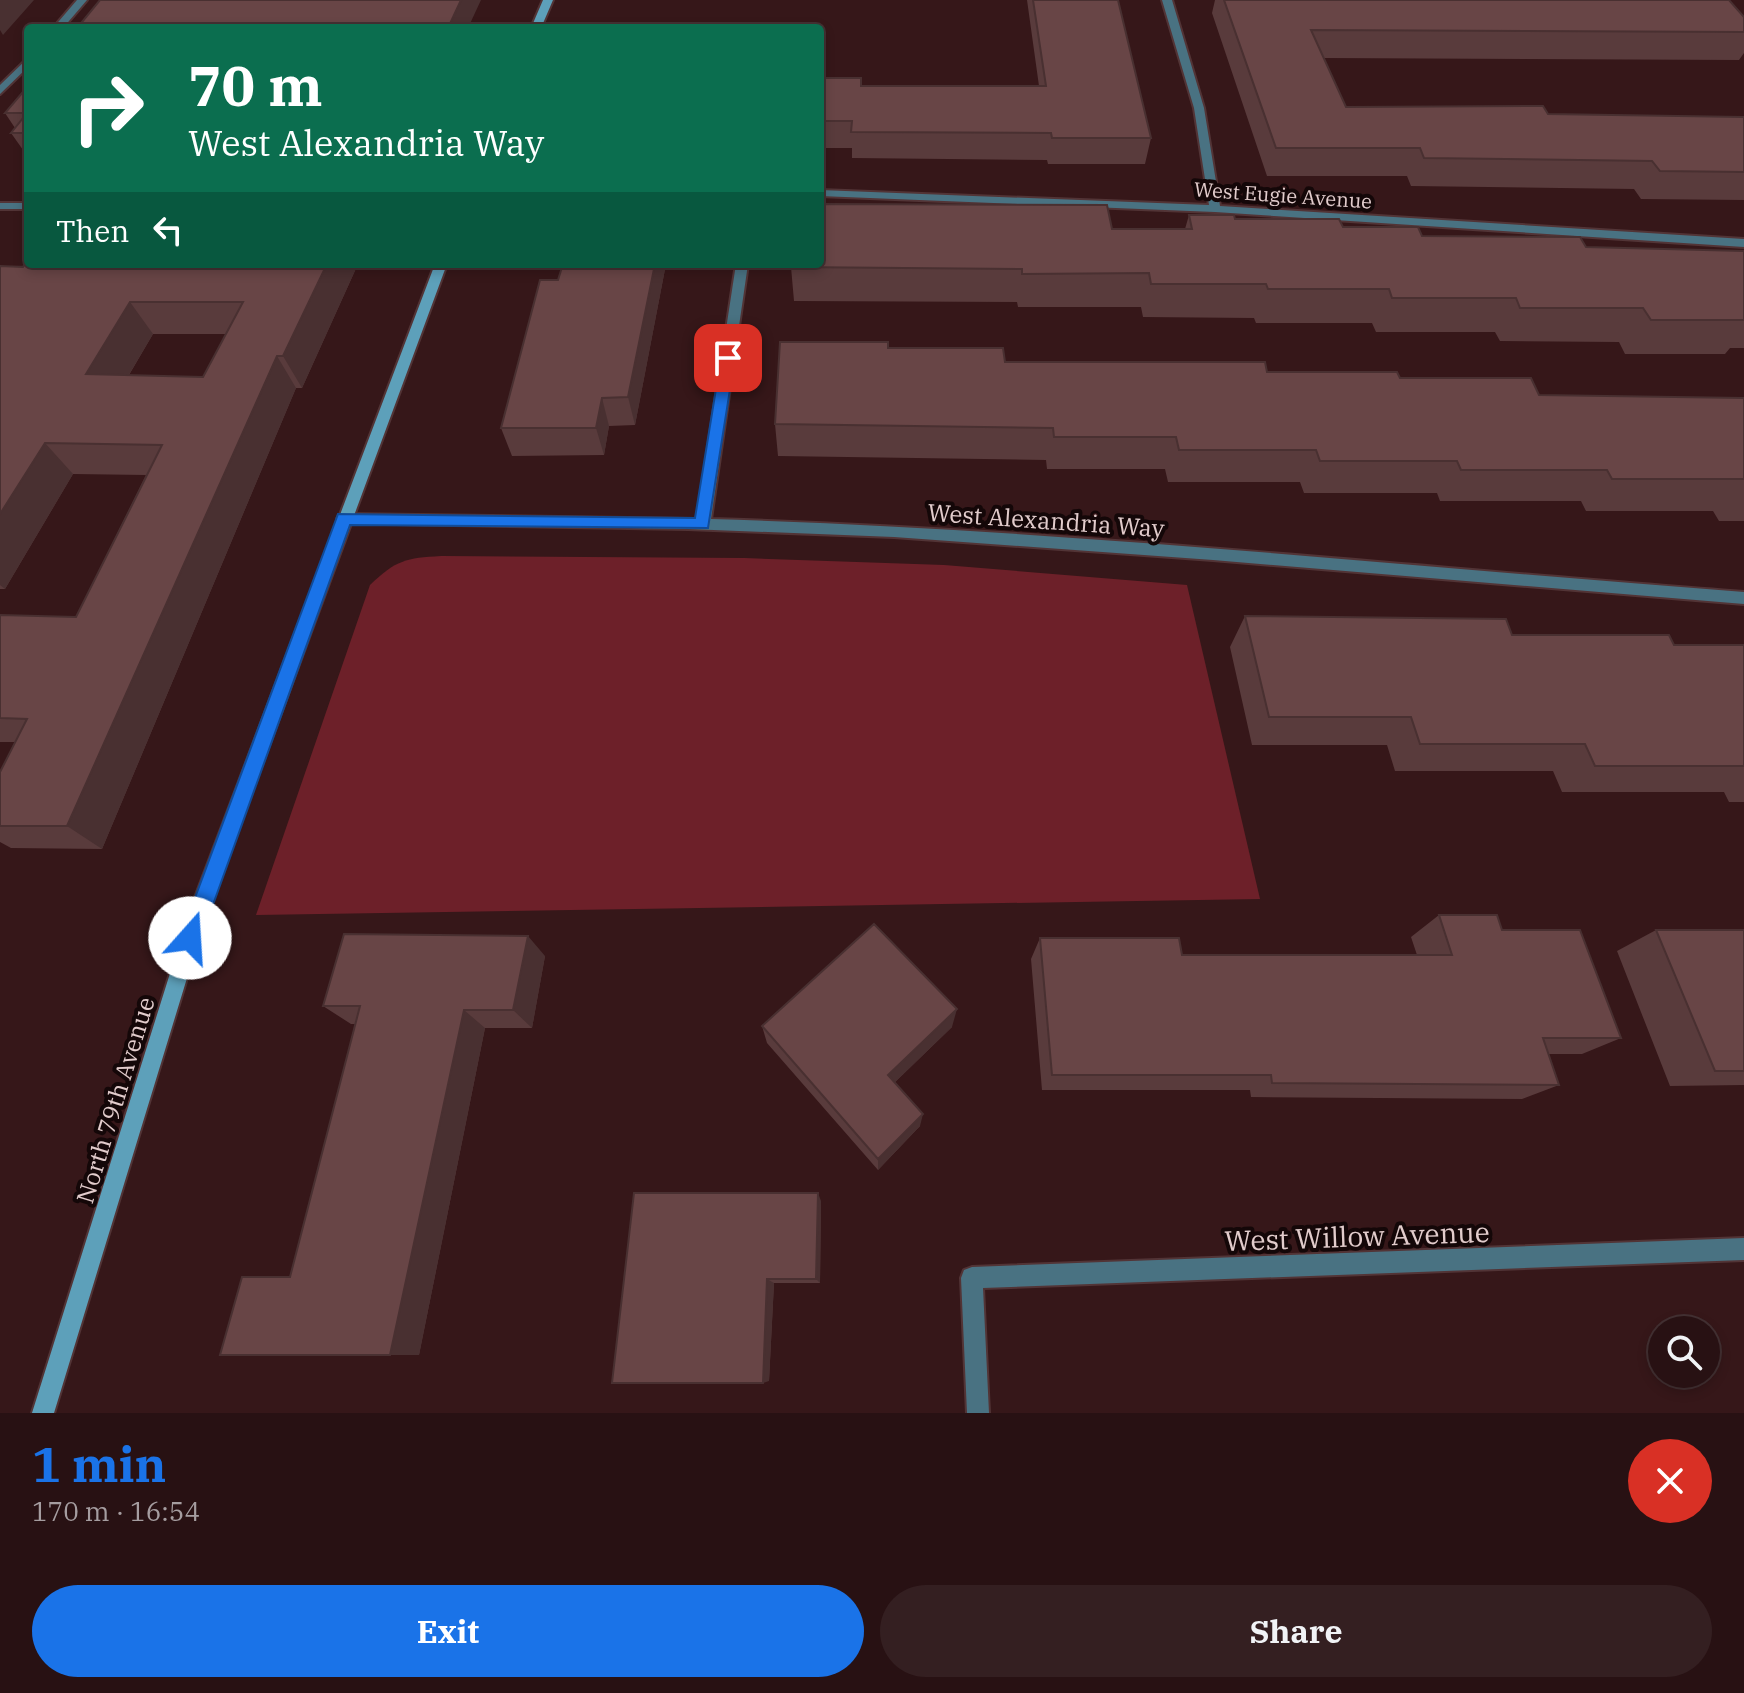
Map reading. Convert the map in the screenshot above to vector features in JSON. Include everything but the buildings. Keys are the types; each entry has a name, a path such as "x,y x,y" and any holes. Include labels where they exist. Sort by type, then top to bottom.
{"street":[{"path":"61,24 82,0"},
{"path":"538,24 548,0"},
{"path":"1167,0 1199,108 1215,209"},
{"path":"0,91 24,65"},
{"path":"0,78 12,78"},
{"name":"West Eugie Avenue","path":"824,193 1215,209 1744,243"},
{"path":"0,206 24,206"},
{"name":"North 79th Avenue","path":"43,1413 197,916 439,268"},
{"path":"703,524 741,268"},
{"name":"West Alexandria Way","path":"344,519 703,524 1075,543 1744,598"},
{"name":"West Willow Avenue","path":"978,1413 972,1278 1744,1249"}],"shaded area":[{"path":"441,556 744,558 944,565 1187,585 1260,899 256,915 370,585 402,562"}],"route":[{"path":"190,938 344,519 703,524 728,358"}]}
